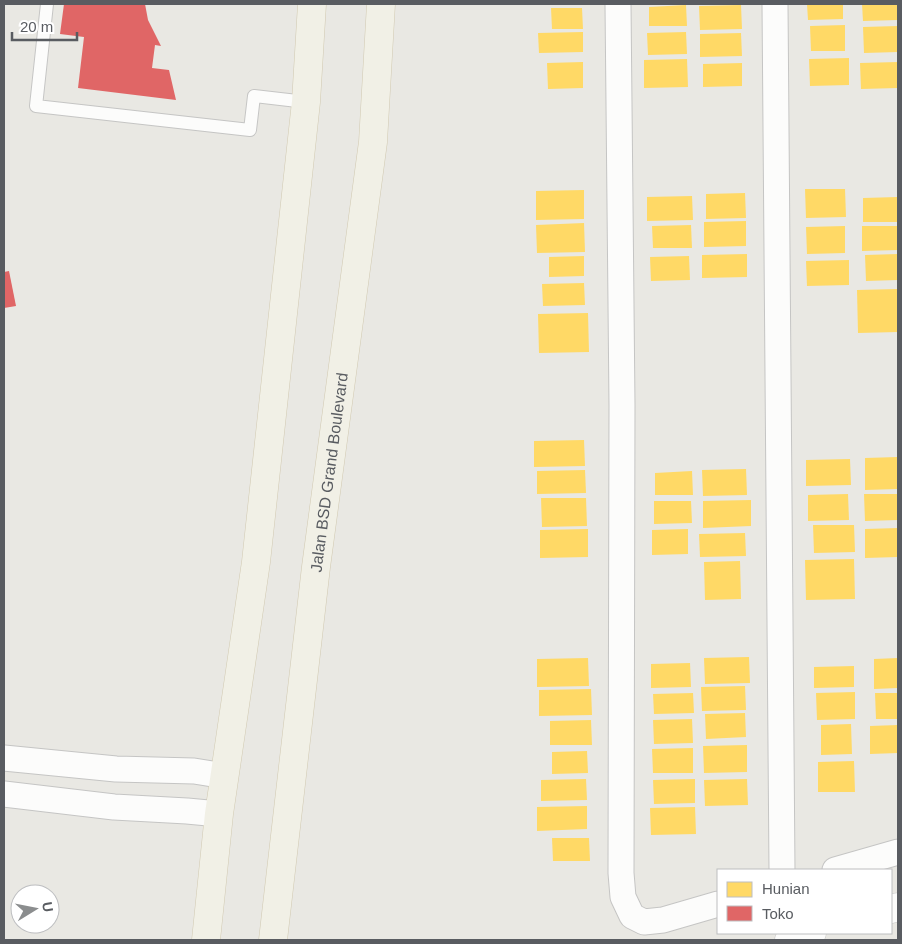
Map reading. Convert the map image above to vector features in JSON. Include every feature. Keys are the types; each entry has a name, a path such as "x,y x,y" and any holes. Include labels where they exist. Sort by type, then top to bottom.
{"main road":[{"path":"206,940 219,814 256,562 306,102 312,4"},
{"name":"Jalan BSD Grand Boulevard","path":"273,940 316,567 373,142 381,4"},
{"path":"790,940 809,934"}],"street":[{"path":"618,4 622,405 621,873 623,897 632,916 644,922 663,920 717,904"},
{"path":"775,4 782,869"},
{"path":"4,758 116,770 194,771 225,776"},
{"path":"114,807 126,799 129,791 128,782 116,770"},
{"path":"4,794 114,807 187,810 219,814"},
{"path":"838,869 898,852"}],"lane":[{"path":"47,4 36,106 250,130 254,96 306,102"}],"building: Hunian":[{"path":"807,4 843,4 843,19 808,20"},
{"path":"862,4 898,4 898,20 863,21"},
{"path":"686,5 687,26 649,26 649,7"},
{"path":"741,5 742,29 700,30 699,6"},
{"path":"551,8 582,8 583,29 552,29"},
{"path":"845,25 845,51 811,51 810,26"},
{"path":"898,26 898,52 864,53 863,27"},
{"path":"583,32 583,52 539,53 538,33"},
{"path":"686,32 687,54 648,55 647,33"},
{"path":"741,33 742,56 700,57 700,34"},
{"path":"849,58 849,85 810,86 809,59"},
{"path":"687,59 688,87 644,88 644,60"},
{"path":"583,62 583,88 548,89 547,63"},
{"path":"898,62 898,88 861,89 860,63"},
{"path":"742,63 742,86 703,87 703,64"},
{"path":"805,189 845,189 846,217 806,218"},
{"path":"584,190 584,219 536,220 536,191"},
{"path":"745,193 746,218 706,219 706,194"},
{"path":"692,196 693,220 647,221 647,197"},
{"path":"898,197 898,222 863,222 863,198"},
{"path":"746,221 746,246 704,247 704,222"},
{"path":"584,223 585,252 537,253 536,225"},
{"path":"691,225 692,248 653,248 652,226"},
{"path":"845,226 845,253 807,254 806,227"},
{"path":"862,226 898,226 898,250 862,251"},
{"path":"747,254 747,277 702,278 702,255"},
{"path":"898,254 898,280 866,281 865,255"},
{"path":"584,256 584,276 549,277 549,257"},
{"path":"689,256 690,280 651,281 650,257"},
{"path":"849,260 849,285 807,286 806,261"},
{"path":"584,283 585,305 543,306 542,284"},
{"path":"898,289 898,332 858,333 857,290"},
{"path":"588,313 589,352 539,353 538,314"},
{"path":"584,440 585,466 534,467 534,441"},
{"path":"898,457 898,489 865,490 865,458"},
{"path":"850,459 851,485 806,486 806,460"},
{"path":"746,469 747,495 703,496 702,470"},
{"path":"585,470 586,493 537,494 537,471"},
{"path":"692,471 693,495 655,495 655,473"},
{"path":"848,494 849,520 808,521 808,495"},
{"path":"864,494 898,494 898,520 865,521"},
{"path":"541,498 586,498 587,526 542,527"},
{"path":"751,500 751,526 703,528 703,501"},
{"path":"654,501 691,501 692,523 654,524"},
{"path":"813,525 854,525 855,552 814,553"},
{"path":"898,528 898,557 865,558 865,529"},
{"path":"588,529 588,557 540,558 540,530"},
{"path":"688,529 688,554 652,555 652,530"},
{"path":"745,533 746,556 700,557 699,534"},
{"path":"854,559 855,599 806,600 805,560"},
{"path":"740,561 741,599 705,600 704,562"},
{"path":"749,657 750,683 705,684 704,658"},
{"path":"588,658 589,686 537,687 537,659"},
{"path":"898,658 898,688 874,689 874,659"},
{"path":"690,663 691,687 651,688 651,664"},
{"path":"854,666 854,687 814,688 814,667"},
{"path":"745,686 746,710 702,711 701,687"},
{"path":"591,689 592,715 539,716 539,690"},
{"path":"855,692 855,719 817,720 816,693"},
{"path":"693,693 694,713 654,714 653,694"},
{"path":"875,693 898,693 898,719 876,719"},
{"path":"745,713 746,737 706,739 705,714"},
{"path":"692,719 693,743 654,744 653,720"},
{"path":"591,720 592,745 550,745 550,721"},
{"path":"851,724 852,754 821,755 821,725"},
{"path":"898,725 898,753 870,754 870,726"},
{"path":"747,745 747,772 704,773 703,746"},
{"path":"693,748 693,773 653,773 652,749"},
{"path":"587,751 588,773 552,774 552,752"},
{"path":"854,761 855,792 818,792 818,762"},
{"path":"586,779 587,800 541,801 541,780"},
{"path":"695,779 695,803 654,804 653,780"},
{"path":"747,779 748,805 705,806 704,780"},
{"path":"587,806 587,829 537,831 537,807"},
{"path":"695,807 696,834 651,835 650,808"},
{"path":"552,838 589,838 590,861 553,861"}],"building: Toko":[{"path":"64,4 145,4 148,20 161,46 155,45 152,68 169,70 176,100 78,88 84,37 60,34"},
{"path":"9,271 16,306 4,308 4,272"}]}
